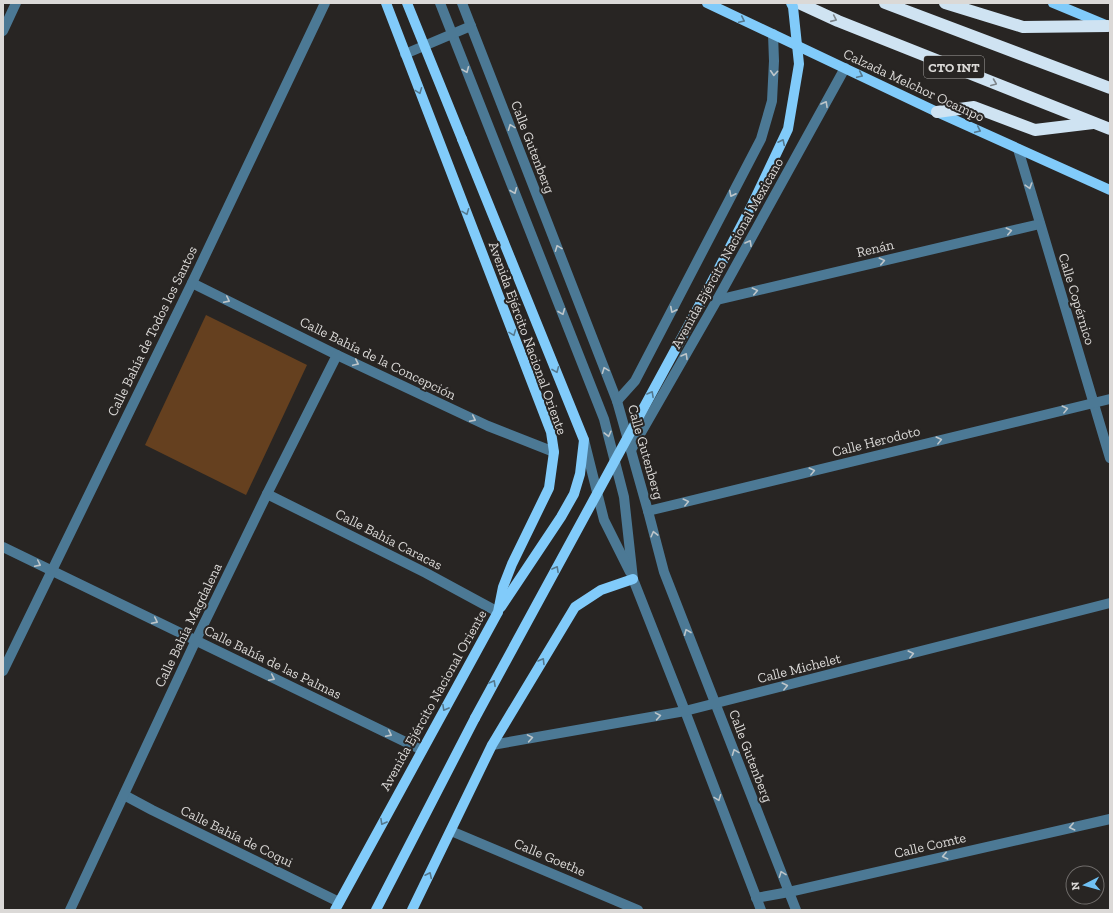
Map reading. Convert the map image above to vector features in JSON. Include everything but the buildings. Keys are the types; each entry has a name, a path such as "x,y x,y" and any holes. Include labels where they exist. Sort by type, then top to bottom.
{"highway":[{"name":"CTO INT","path":"799,3 838,21 1110,129"},
{"name":"CTO INT","path":"886,3 1110,88"},
{"path":"886,3 899,3"},
{"path":"945,3 1023,27 1109,26"},
{"path":"937,112 974,107 1035,130 1094,123"}],"main road":[{"name":"Avenida Ejército Nacional Oriente","path":"337,906 498,612 504,587 512,564 549,488 554,452 551,432 386,3"},
{"path":"408,3 584,440 580,474 574,494 561,517 498,612"},
{"name":"Calzada Melchor Ocampo","path":"707,3 937,112 1110,190"},
{"path":"376,910 475,718 705,295 752,205 788,129 799,64 793,7 791,3"},
{"path":"1053,3 1109,26"},
{"path":"412,910 492,745 575,607 601,590 633,579"}],"street":[{"path":"3,30 16,3"},
{"name":"Calle Bahía de Todos los Santos","path":"3,671 192,283 325,3"},
{"path":"440,3 604,419 624,497 633,579"},
{"name":"Calle Gutenberg","path":"462,3 617,401 664,572 796,910"},
{"path":"405,54 471,26"},
{"path":"617,401 636,381 761,139 772,101 774,61 773,34"},
{"name":"Avenida Ejército Nacional Mexicano","path":"631,450 717,300 845,68"},
{"name":"Calle Copérnico","path":"1018,149 1110,458"},
{"name":"Renán","path":"717,300 1040,224"},
{"name":"Calle Bahía de la Concepción","path":"192,283 488,426 554,452"},
{"name":"Calle Bahía Magdalena","path":"70,910 196,640 337,354"},
{"name":"Calle Herodoto","path":"648,511 1110,399"},
{"path":"584,440 604,520 633,579 761,910"},
{"name":"Calle Bahía Caracas","path":"267,494 426,573 498,612"},
{"name":"Calle Bahía de las Palmas","path":"3,547 422,750"},
{"name":"Calle Michelet","path":"492,745 685,711 716,704 1110,603"},
{"name":"Calle Bahía de Coqui","path":"124,795 337,906"},
{"name":"Calle Comte","path":"756,898 789,892 1110,819"},
{"name":"Calle Goethe","path":"451,830 638,910"}],"shaded area":[{"path":"206,315 307,365 246,495 145,445"}]}
